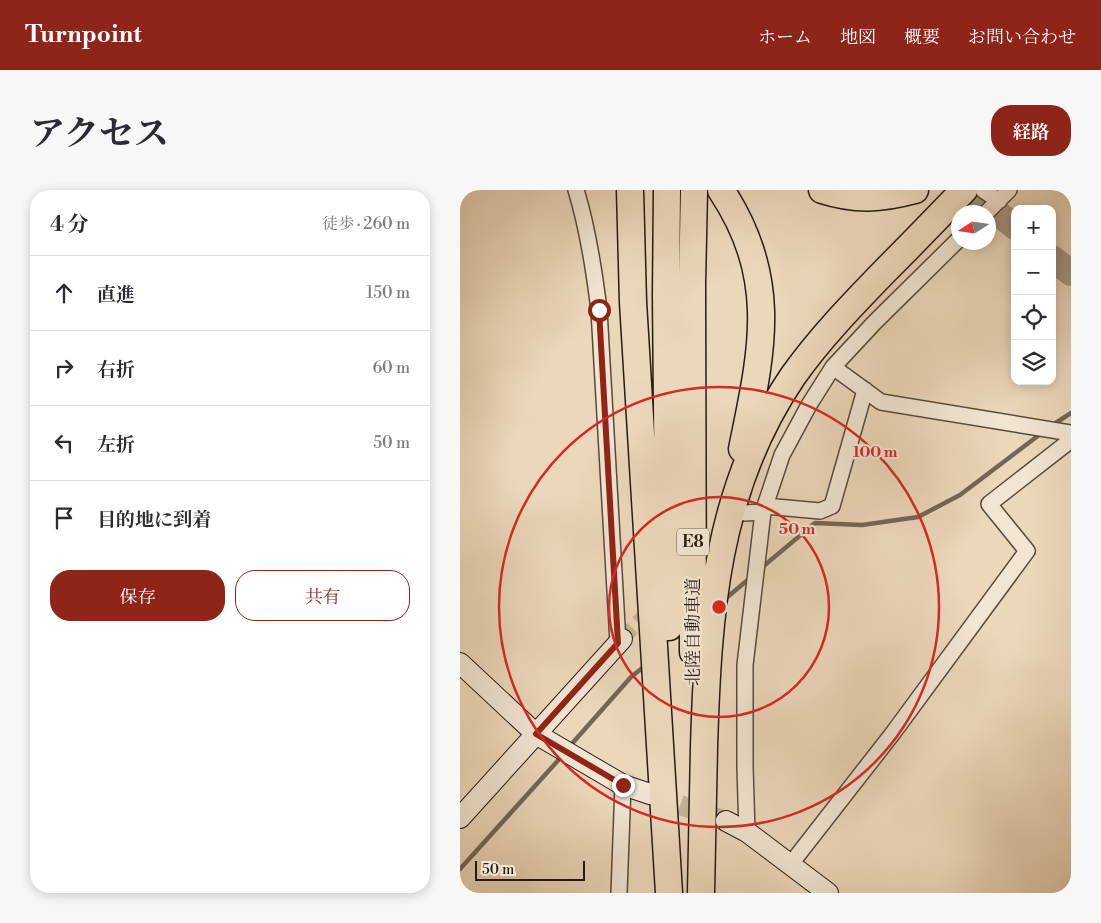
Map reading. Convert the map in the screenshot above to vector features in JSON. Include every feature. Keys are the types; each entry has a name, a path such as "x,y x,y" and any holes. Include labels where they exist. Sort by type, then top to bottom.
{"highway":[{"path":"612,190 625,239 633,302"},
{"path":"630,190 633,302 670,893"},
{"name":"北陸自動車道","path":"668,190 666,305 670,893"},
{"name":"北陸自動車道","path":"694,190 692,284 693,760 697,893"},
{"path":"721,190 742,225 751,248 760,294 762,322 760,352 736,517"},
{"path":"822,190 859,198 880,198 915,190"},
{"path":"701,893 709,634 720,558 736,517 745,468 774,407 798,370 835,322 964,190"}],"street":[{"path":"460,818 620,641 599,310 594,264 576,190"},
{"path":"982,190 1004,195"},
{"path":"994,205 1004,195"},
{"path":"747,832 744,767 745,665 764,509 782,455 809,405 833,367 874,323 951,247"},
{"path":"833,367 881,402 1071,433"},
{"path":"736,517 764,509 820,511 832,506 866,390"},
{"path":"790,864 893,733 1027,551 988,504 1071,440"},
{"path":"460,663 536,734 623,785 650,794"},
{"path":"619,893 623,785"},
{"path":"726,821 747,832 828,893"}],"waterway":[{"path":"975,192 985,204"},
{"path":"999,214 1011,224"},
{"path":"1056,261 1071,273"},
{"path":"1051,426 1071,413"},
{"path":"760,569 815,523 862,525 918,517 960,495 1043,432"},
{"path":"724,600 750,578"},
{"path":"569,747 631,677 646,665"},
{"path":"460,869 563,755"}],"tunnel":[{"path":"622,639 653,607"},
{"path":"652,795 726,821"}],"route":[{"path":"599,310 618,643 536,734 623,785"}]}
